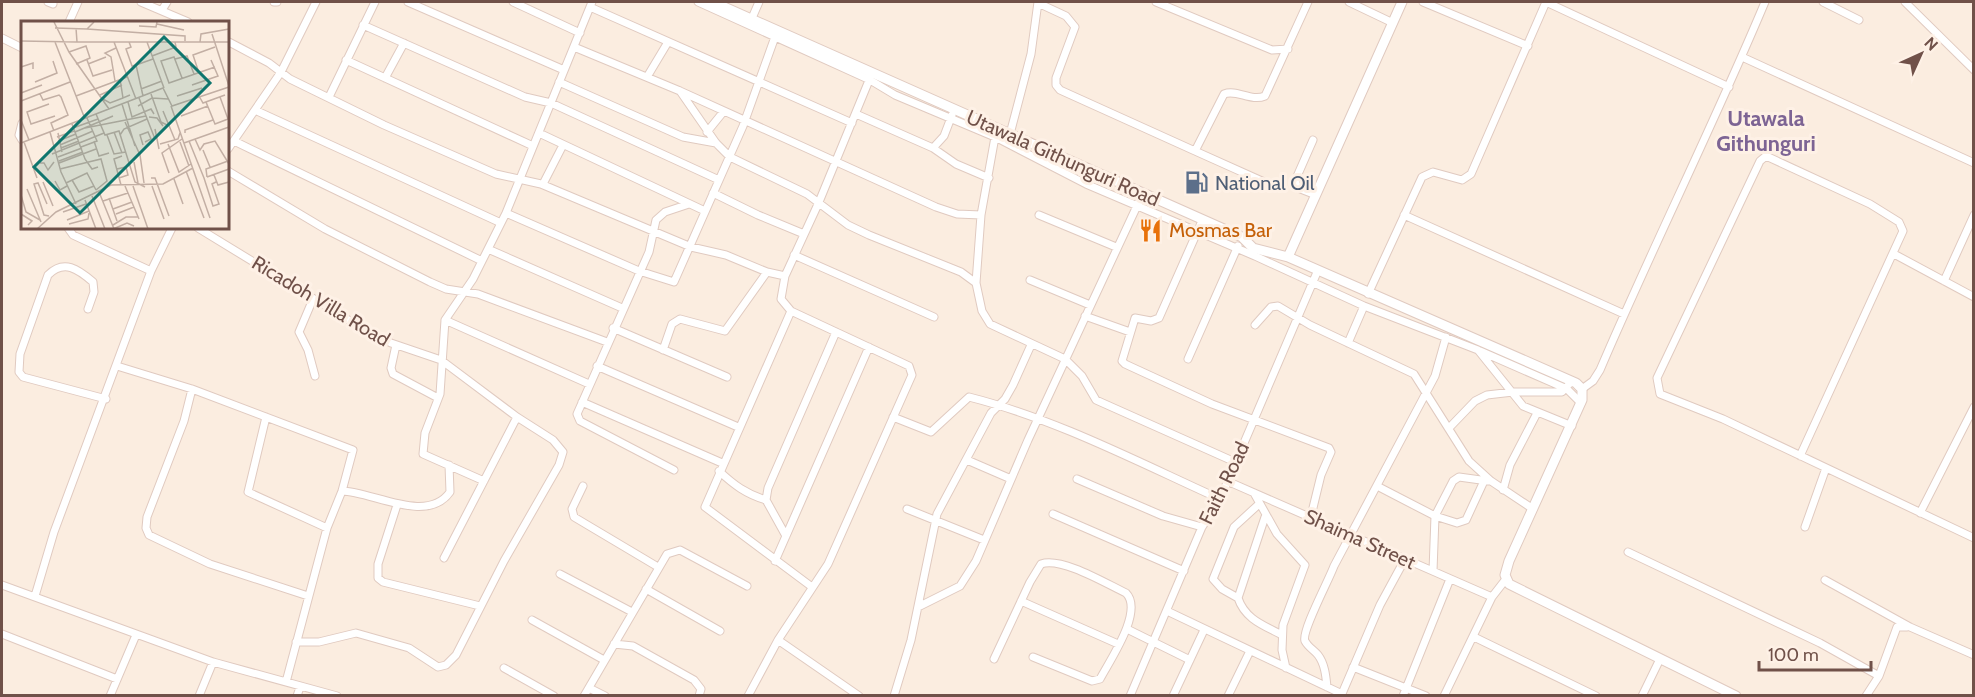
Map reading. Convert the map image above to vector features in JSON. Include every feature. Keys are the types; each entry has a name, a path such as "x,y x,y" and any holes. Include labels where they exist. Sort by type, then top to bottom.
{"street":[{"path":"70,20 78,2"},
{"path":"141,2 186,21"},
{"path":"162,10 166,2"},
{"path":"230,146 282,72 316,2"},
{"path":"329,98 375,2"},
{"path":"408,2 564,70"},
{"path":"513,2 580,33"},
{"path":"506,213 672,283 691,247 730,157 776,34 698,2"},
{"name":"Utawala Githunguri Road","path":"713,2 752,18 776,34 871,76 954,109 985,129 1010,135 1242,237 1253,248 1288,257 1582,389"},
{"path":"752,18 759,2"},
{"path":"1010,135 1031,54 1038,2 1066,16 1075,27 1056,78 1056,85 1060,90 1274,186"},
{"path":"1156,2 1272,50 1288,49"},
{"path":"1195,151 1224,94 1231,92 1259,99 1265,96 1308,2"},
{"path":"1349,2 1393,23"},
{"path":"1288,257 1402,2"},
{"path":"1423,2 1528,46"},
{"path":"1368,294 1422,177 1428,172 1462,180 1471,174 1545,2 1729,87"},
{"path":"1444,696 1492,597 1506,579 1509,561 1572,426 1581,403 1582,389 1593,381 1600,370 1729,87 1765,2"},
{"path":"1823,2 1859,20"},
{"path":"1905,2 1974,70"},
{"path":"484,481 426,457 422,448 438,398 445,320 482,261 521,181 591,4 668,42 852,123"},
{"path":"363,25 525,97 551,103 719,180"},
{"path":"2,38 21,48"},
{"path":"647,76 668,42"},
{"path":"230,43 255,54 290,79 458,159 496,174 543,184 691,247 726,255 767,272 784,276"},
{"path":"385,78 404,43"},
{"path":"574,47 647,76 936,207 957,213 981,215"},
{"path":"1742,57 1974,163"},
{"path":"346,60 533,147"},
{"path":"750,695 778,640 832,554 912,375 912,369 791,311 780,299 784,276 819,202 871,76 895,95 951,120 985,129 995,137 1086,183 1138,204 1364,306 1569,385 1581,403"},
{"path":"559,82 683,137 716,143"},
{"path":"680,91 707,132 730,157 819,202 848,225 961,272 976,283"},
{"path":"933,148 944,136 954,109"},
{"path":"256,111 501,223"},
{"path":"707,132 724,111"},
{"path":"856,114 933,148 956,164 989,178"},
{"path":"539,133 562,146 705,211"},
{"path":"995,137 981,215 976,283 986,320 1031,345 1065,359 1082,376 1096,400 1234,462"},
{"path":"1313,140 1295,181 1298,188 1316,195"},
{"path":"234,141 482,261"},
{"path":"543,184 562,146"},
{"path":"1800,456 1894,254 1903,225 1870,204 1770,157 1760,161 1657,378 1660,394 1723,419 1800,456 1971,537 1974,527"},
{"path":"230,172 326,229 429,282 446,289 465,291 607,342"},
{"path":"713,193 804,234"},
{"path":"918,607 960,586 976,561 1065,359 1143,193"},
{"path":"674,470 580,421 577,414 656,232 660,215 689,204"},
{"path":"1039,215 1116,247"},
{"path":"1404,215 1624,314"},
{"path":"1944,281 1974,215"},
{"path":"1202,220 1159,318 1151,321 1135,318 1122,355 1125,364 1253,419 1329,448 1331,452 1321,475 1311,516"},
{"path":"69,230 73,235 151,271"},
{"path":"35,596 54,532 106,399 151,271 171,230"},
{"name":"Ricadoh Villa Road","path":"201,230 313,299 396,345 441,360 517,417 553,440 563,452 559,465 480,606"},
{"path":"1188,359 1242,237"},
{"path":"488,249 622,308"},
{"path":"1894,254 1974,297"},
{"path":"794,255 934,317"},
{"path":"88,309 94,291 93,282 69,266 63,265 53,270 48,275 20,354 19,372 23,377 106,399"},
{"name":"Faith Road","path":"1130,696 1202,527 1220,499 1318,270"},
{"path":"663,350 672,324 680,319 725,331 767,272"},
{"path":"1030,279 1090,305"},
{"path":"313,299 299,332 308,350 315,376"},
{"path":"1255,325 1274,305 1348,344 1414,374 1469,461 1487,481 1533,509"},
{"path":"1348,344 1364,306"},
{"path":"791,311 722,463 705,507 812,587"},
{"path":"1085,316 1130,332"},
{"path":"445,320 589,384"},
{"path":"613,328 727,377"},
{"path":"786,536 766,500 768,488 836,332"},
{"path":"1327,687 1321,660 1306,643 1303,635 1442,358 1446,337"},
{"path":"396,345 391,368 393,374 438,398"},
{"path":"894,696 918,607 936,520 943,500 991,413 1000,405 1013,386 1031,345"},
{"path":"775,561 869,347"},
{"path":"1478,350 1523,406 1572,426"},
{"path":"117,366 192,388 351,447 353,454 342,491 327,528 286,682"},
{"path":"597,366 738,427"},
{"path":"1449,428 1480,397 1513,392 1562,392 1569,385"},
{"path":"192,388 184,421 147,517 146,528 149,535 210,564 308,596"},
{"path":"894,417 931,432 965,398 1000,405 1038,419 1220,499"},
{"path":"582,402 722,463"},
{"path":"1920,513 1974,407"},
{"path":"1503,490 1510,465 1537,413"},
{"path":"266,417 248,492 327,528"},
{"path":"444,558 517,417"},
{"path":"967,459 1011,479"},
{"path":"342,491 350,491 397,505 436,504 450,492 449,465"},
{"path":"1805,527 1826,468"},
{"path":"719,471 734,486 748,495 766,500"},
{"path":"1433,572 1435,516 1455,478 1487,481"},
{"path":"1077,479 1163,516 1202,527"},
{"name":"Shaima Street","path":"1227,481 1492,597"},
{"path":"1377,486 1435,516 1462,523 1487,481"},
{"path":"583,486 572,509 574,517 658,567"},
{"path":"1254,493 1265,517 1305,565 1286,614 1282,635 1286,668"},
{"path":"1259,504 1234,527 1213,579 1222,589 1238,598 1250,618 1282,635"},
{"path":"296,642 319,642 356,633 409,648 429,664 438,668 447,665 456,655 480,606 383,582 378,578 378,564 397,505"},
{"path":"907,509 984,540"},
{"path":"1053,514 1184,571"},
{"path":"1238,598 1265,517"},
{"path":"584,696 658,567 668,554 680,550 747,586"},
{"path":"1628,552 1820,643 1879,676"},
{"path":"1167,611 1249,653 1341,695 1380,605 1405,559"},
{"path":"994,659 1041,564 1055,562 1126,593 1132,604 1127,629 1100,679 1092,681 1033,657"},
{"path":"560,574 632,612"},
{"path":"1403,696 1450,579"},
{"path":"1506,579 1514,588 1737,696"},
{"path":"1825,580 1910,627 1974,655"},
{"path":"2,585 213,662 337,696"},
{"path":"646,589 720,631"},
{"path":"1021,601 1119,644"},
{"path":"532,621 604,660"},
{"path":"1866,696 1879,676 1897,627 1910,627"},
{"path":"1127,629 1190,660"},
{"path":"1173,696 1204,630"},
{"path":"2,634 117,679"},
{"path":"110,696 136,634"},
{"path":"1474,637 1596,696"},
{"path":"778,640 859,696"},
{"path":"614,644 633,646 694,680 700,689 699,696"},
{"path":"1228,696 1249,653"},
{"path":"1642,696 1660,659"},
{"path":"199,696 213,662"},
{"path":"1353,667 1426,696"},
{"path":"504,668 554,696"},
{"path":"297,696 300,687"},
{"path":"589,688 604,696"}],"place":[{"name":"National Oil","path":"1197,183"},
{"name":"Mosmas Bar","path":"1151,230"}],"district":[{"name":"Utawala Githunguri","path":"1766,130"}]}
